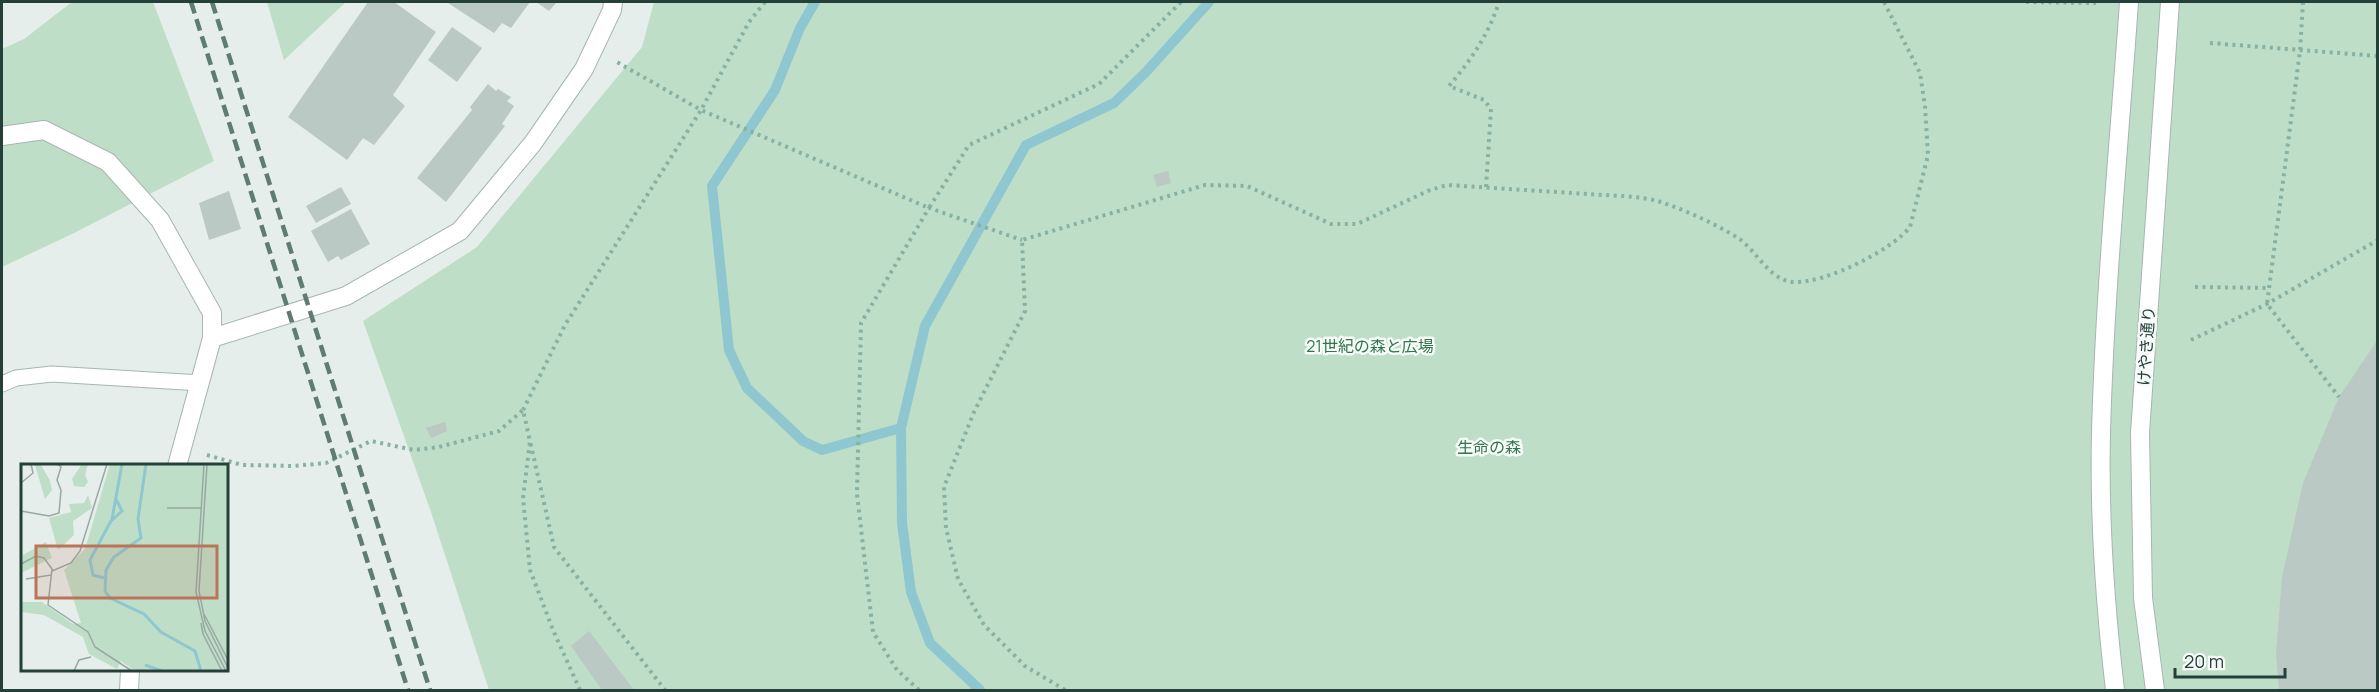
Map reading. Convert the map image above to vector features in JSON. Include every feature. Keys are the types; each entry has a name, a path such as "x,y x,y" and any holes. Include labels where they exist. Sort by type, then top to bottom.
{"street":[{"path":"212,338 346,296 460,231 533,143 584,69 612,10 613,2"},
{"path":"2115,690 2106,608 2101,434 2107,299 2129,2"},
{"name":"けやき通り","path":"2155,690 2143,598 2140,433 2170,2"},
{"path":"2,136 44,130 108,162 160,220 212,313 212,338 177,464"},
{"path":"129,690 130,671"}],"lane":[{"path":"2,384 16,378 52,374 201,383"}],"path":[{"path":"181,447 242,465 293,466 326,463 371,441 414,450 440,447 500,432 523,410 565,325 700,110 749,22 765,2"},
{"path":"919,690 897,670 873,632 857,494 861,323 969,145 1099,84 1181,2"},
{"path":"1486,187 1491,109 1484,100 1449,86 1470,60 1493,21 1499,2"},
{"path":"594,49 700,110 929,208 1022,240 1205,185 1247,186 1331,225 1357,225 1430,190 1447,185 1486,187 1626,197 1663,203 1709,223 1740,240 1781,280 1796,282 1826,276 1868,259 1910,227 1928,155 1925,106 1920,73 1884,2"},
{"path":"2026,2 2096,3"},
{"path":"2303,2 2300,51 2266,304 2339,397"},
{"path":"2211,43 2378,56"},
{"path":"1022,240 1025,311 974,412 944,487 946,528 958,579 984,625 1025,666 1065,690"},
{"path":"2191,340 2266,304 2378,240"},
{"path":"2195,287 2268,288"},
{"path":"523,410 554,547 665,690"},
{"path":"530,441 523,498 530,570 553,630 580,690"}],"green space":[{"path":"72,2 153,2 214,161 2,267 2,49 24,39"},
{"path":"267,2 346,2 284,60"},
{"name":"21世紀の森と広場","path":"654,2 2377,2 2377,690 489,690 431,512 363,321 477,247 642,47"}],"building":[{"path":"368,2 394,2 436,32 393,95 405,106 374,145 363,138 347,160 288,117"},
{"path":"449,2 530,2 511,28 502,23 494,33"},
{"path":"536,2 557,2 549,11"},
{"path":"452,27 482,48 457,82 428,60"},
{"path":"488,84 496,91 498,89 511,97 507,101 514,106 502,124 505,126 446,202 417,178 472,110 470,107"},
{"path":"1168,171 1171,183 1157,187 1153,175"},
{"path":"341,187 351,204 316,223 306,206"},
{"path":"229,191 241,229 209,240 199,203"},
{"path":"351,209 370,244 341,260 338,256 328,262 311,231"},
{"path":"2378,339 2378,690 2279,690 2276,654 2282,577 2303,483 2339,397"},
{"path":"445,422 447,431 431,438 426,428"},
{"path":"589,631 634,690 602,690 571,646"}],"waterway":[{"path":"815,2 800,28 775,90 712,186 729,350 747,388 803,441 822,450 901,428"},
{"path":"980,690 930,643 911,592 902,523 901,428 925,326 1026,145 1114,103 1146,72 1209,2"}],"railway":[{"path":"191,2 408,690"},
{"path":"212,2 430,690"}],"park label":[{"name":"生命の森","path":"1489,447"}]}
